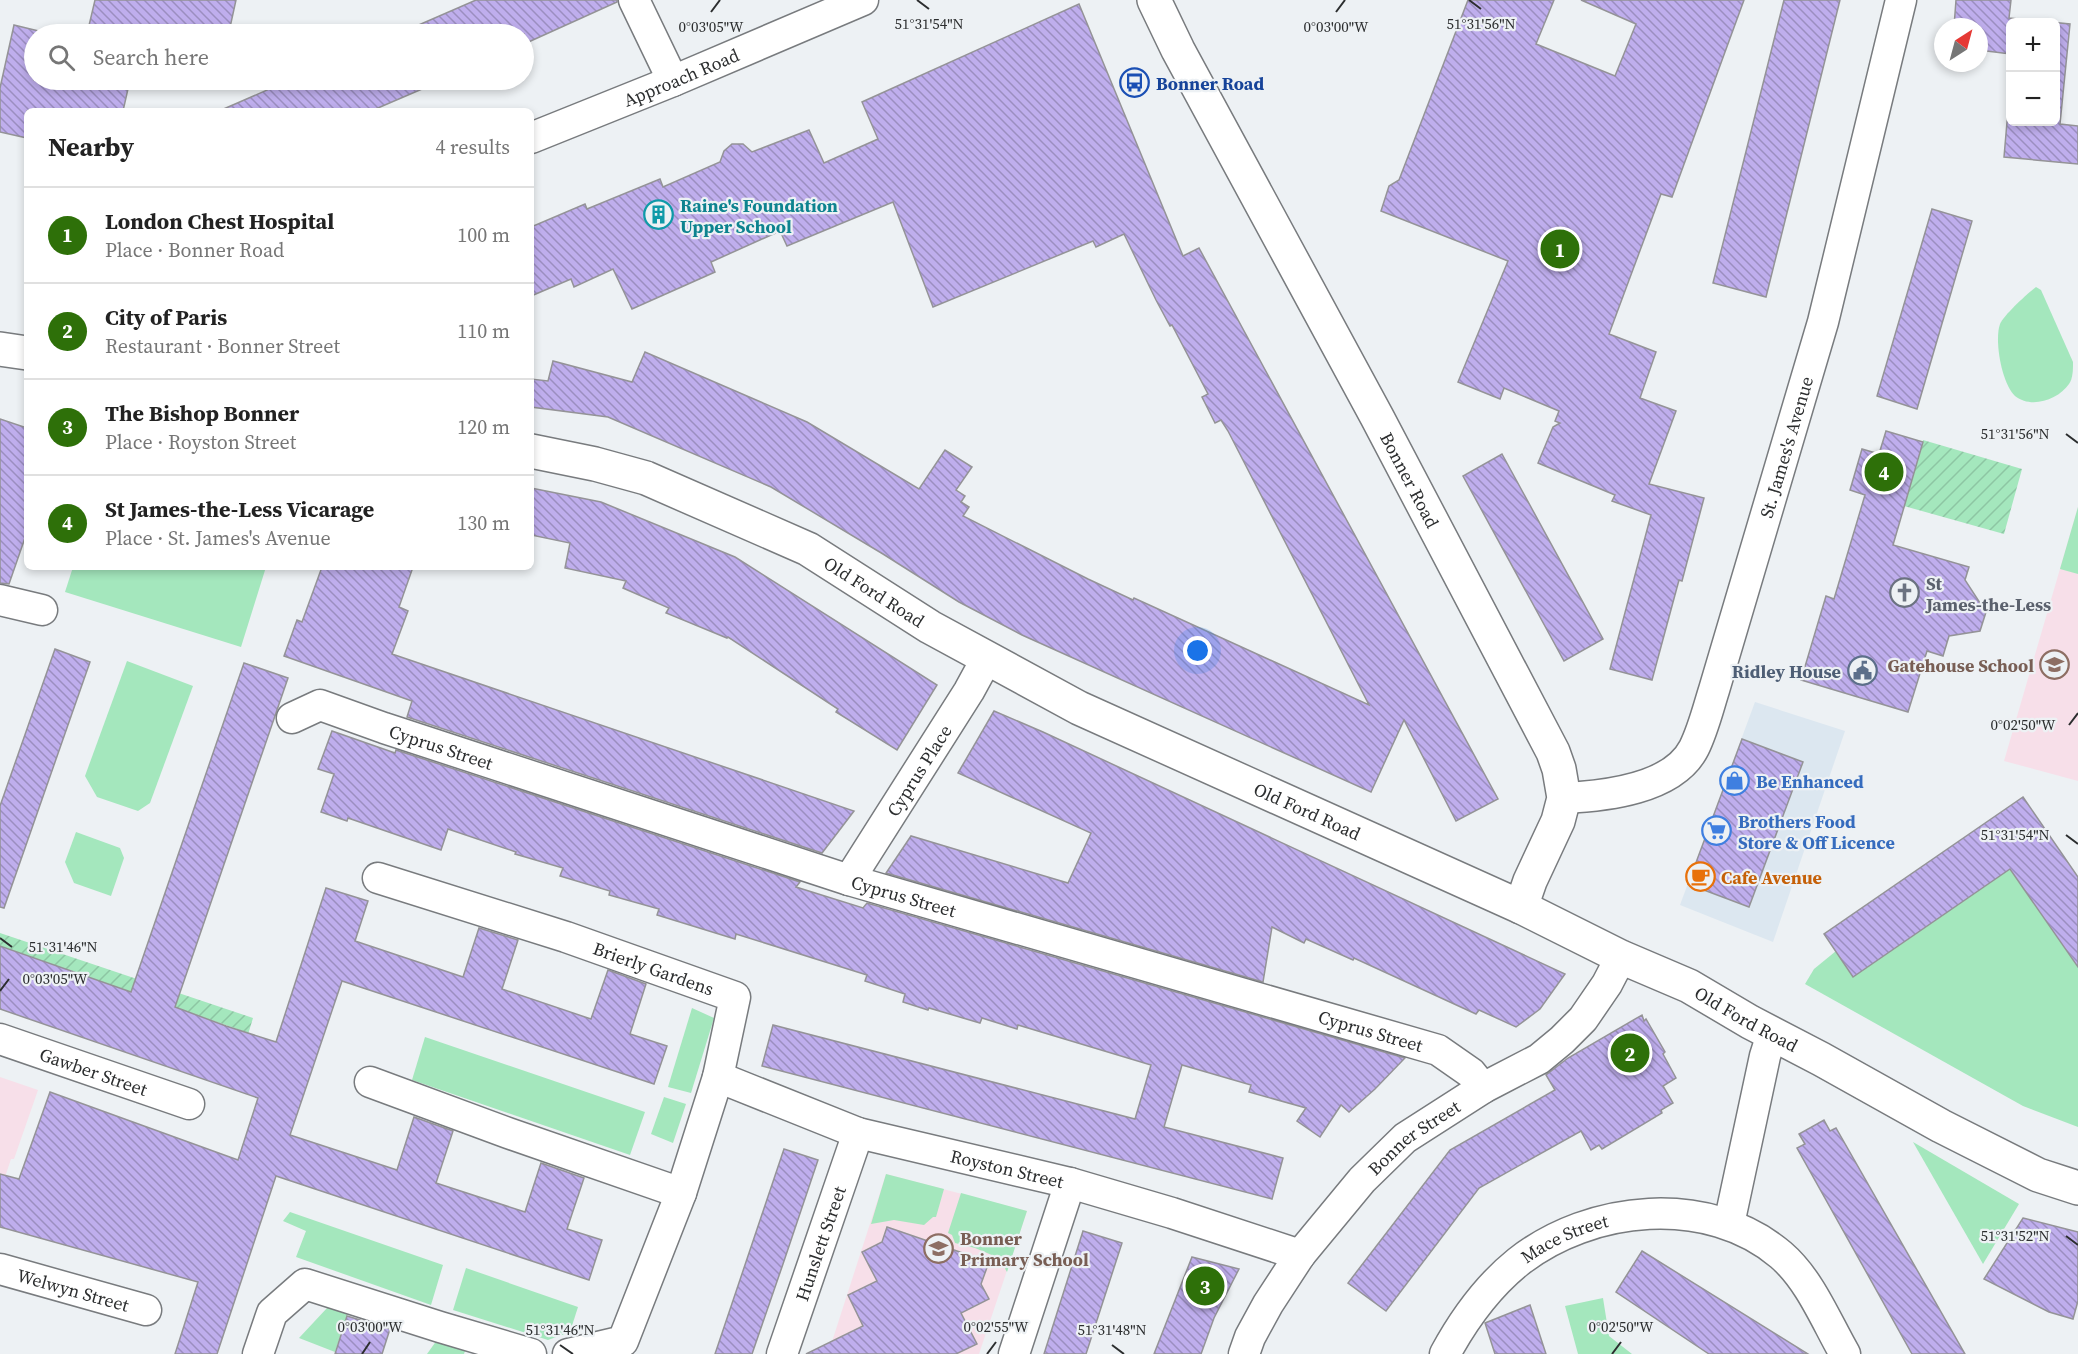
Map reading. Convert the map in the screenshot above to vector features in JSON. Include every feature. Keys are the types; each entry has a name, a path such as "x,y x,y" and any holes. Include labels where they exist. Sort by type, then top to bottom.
{"main road":[{"name":"Bonner Road","path":"1154,0 1178,50 1377,417 1539,725 1559,769 1564,798 1558,821 1530,881 1521,907"},
{"path":"0,349 24,353"},
{"name":"Old Ford Road","path":"534,452 595,464 646,478 808,549 930,627 1079,708 1521,907 1621,957 1689,986 1706,998 1941,1126 2038,1175 2078,1188"}],"street":[{"path":"634,0 674,81"},
{"name":"Approach Road","path":"534,137 674,81 862,0"},
{"name":"St. James's Avenue","path":"1564,798 1596,795 1646,785 1681,766 1694,748 1714,690 1823,322 1900,0"},
{"path":"0,600 42,610"},
{"name":"Cyprus Place","path":"849,880 987,658"},
{"name":"Cyprus Street","path":"292,718 320,705 849,880 1438,1050 1471,1073 1483,1088"},
{"name":"Brierly Gardens","path":"378,878 566,937 735,996 718,1077 681,1193 623,1341 568,1354"},
{"name":"Bonner Street","path":"1244,1354 1250,1337 1268,1304 1300,1255 1362,1180 1405,1138 1483,1088 1539,1059 1562,1041 1588,1013 1621,957"},
{"path":"1729,1224 1765,1056 1772,1034"},
{"name":"Gawber Street","path":"0,1039 189,1104"},
{"name":"Royston Street","path":"718,1077 858,1133 1070,1183 1172,1213 1300,1255"},
{"path":"370,1082 681,1193"},
{"name":"Hunslett Street","path":"782,1354 858,1133"},
{"path":"1014,1354 1070,1183"},
{"name":"Mace Street","path":"1445,1354 1468,1314 1498,1279 1526,1257 1564,1234 1608,1220 1654,1214 1680,1214 1729,1224 1756,1237 1782,1255 1802,1278 1845,1354"},
{"name":"Welwyn Street","path":"0,1269 146,1310"},
{"path":"258,1354 272,1313 305,1284 531,1354"}],"shaded area":[{"name":"Gatehouse School","path":"2078,507 2078,781 2004,761"},
{"path":"1755,702 1845,731 1773,942 1680,905"},
{"path":"0,1077 38,1090 0,1192"},
{"name":"Bonner Primary School","path":"886,1174 1027,1211 979,1354 828,1354"}],"green space":[{"path":"2036,287 2041,290 2073,362 2073,371 2069,384 2064,390 2044,401 2029,402 2015,396 2006,382 2000,362 1998,331 2002,320"},
{"path":"1923,440 2022,469 2004,534 1904,506"},
{"path":"2078,507 2078,574 2060,569"},
{"path":"72,570 265,570 241,647 65,592"},
{"path":"127,661 193,686 150,803 138,811 97,797 85,776"},
{"path":"76,832 120,848 124,858 111,896 74,883 65,862"},
{"path":"2010,869 2078,967 2078,1127 2023,1106 1805,984 1814,969 1836,951"},
{"path":"0,933 253,1018 243,1051 240,1030 0,947"},
{"path":"692,1008 714,1018 691,1093 668,1087"},
{"path":"425,1037 645,1112 630,1155 412,1080"},
{"path":"664,1097 686,1104 673,1143 651,1134"},
{"path":"1913,1142 2019,1204 1983,1264"},
{"path":"886,1174 944,1189 936,1217 924,1225 894,1220 871,1224"},
{"path":"961,1193 1027,1211 1007,1272 999,1258 955,1243 952,1235 948,1233"},
{"path":"290,1212 443,1265 431,1305 296,1257 306,1231 283,1221"},
{"path":"466,1268 578,1307 570,1332 548,1340 453,1310"},
{"path":"1603,1298 1609,1336 1632,1354 1578,1354 1565,1306"},
{"path":"328,1307 348,1312 335,1352 299,1338"},
{"path":"437,1340 465,1351 464,1354 427,1354"}],"building":[{"path":"95,0 236,0 231,24 89,24"},
{"path":"476,0 617,0 617,2 534,39 534,24 421,24"},
{"path":"1468,0 1554,0 1536,44 1615,76 1636,24 1581,0 1744,0 1672,197 1661,194 1609,334 1656,352 1640,398 1676,411 1649,484 1704,498 1652,680 1610,669 1651,515 1612,501 1615,495 1538,463 1553,427 1560,423 1555,421 1559,411 1504,388 1500,399 1458,382 1508,261 1381,211 1389,186 1399,180"},
{"path":"1784,0 1840,0 1766,297 1713,283"},
{"path":"1956,0 2011,0 2009,18 2006,18 2006,53 1988,51 1988,18 1955,18"},
{"path":"1079,4 1183,256 1199,248 1498,799 1456,821 1404,720 1371,792 1022,635 959,602 771,487 608,417 534,407 534,379 548,381 553,361 632,382 645,352 807,422 919,489 945,450 972,467 956,490 965,496 961,502 969,507 963,516 1133,600 1134,598 1369,705 1228,431 1221,420 1215,423 1202,397 1208,394 1172,325 1170,326 1156,300 1124,234 1096,247 1093,241 933,307 893,202 787,246 780,231 711,262 715,272 632,309 613,269 574,287 571,279 534,295 534,226 585,204 587,209 660,179 663,187 720,162 724,151 732,144 743,144 752,152 809,130 824,163 878,139 862,102"},
{"path":"2060,23 2070,24 2060,124"},
{"path":"14,25 24,27 24,90 128,90 124,108 24,108 24,137 0,132 0,88"},
{"path":"267,90 420,90 378,108 226,108"},
{"path":"2060,124 2078,126 2078,164 2004,157 2007,126 2060,126"},
{"path":"1932,209 1972,221 1917,409 1877,396"},
{"path":"0,419 24,427 24,541 9,584 0,583"},
{"path":"1886,431 1923,442 1893,545 1969,567 1965,580 1986,612 1980,631 1949,636 1943,656 1927,651 1908,712 1801,680 1826,596 1834,599 1865,495 1850,490 1862,449 1879,454"},
{"path":"1502,454 1603,639 1564,661 1463,476"},
{"path":"534,489 601,502 735,557 937,685 897,750 836,712 838,709 728,637 666,613 669,608 623,588 626,581 565,568 570,543 534,536"},
{"path":"321,570 412,570 399,607 408,611 392,654 854,811 822,853 407,717 412,701 284,656 297,620 302,622"},
{"path":"55,649 90,662 4,908 0,907 0,806"},
{"path":"244,663 288,678 175,1007 276,1042 326,888 368,901 355,941 463,977 479,928 518,940 502,989 591,1019 608,970 646,984 630,1034 667,1046 654,1084 342,981 290,1135 397,1170 414,1117 453,1131 436,1183 525,1212 541,1163 584,1178 567,1229 602,1240 589,1280 276,1176 217,1354 175,1354 198,1282 0,1227 0,1174 19,1179 50,1092 238,1160 258,1098 0,1009 0,946 131,992"},
{"path":"994,711 1565,974 1540,1009 1516,1027 1479,1010 1476,1014 1354,958 1353,960 1306,939 1304,943 1272,927 1263,982 886,873 911,836 1068,883 1091,833 958,773"},
{"path":"332,731 800,882 796,887 863,908 867,903 1405,1058 1349,1112 1341,1105 1320,1137 1297,1121 1306,1108 1249,1092 1251,1085 1182,1065 1164,1127 1283,1158 1272,1199 762,1066 773,1025 1135,1119 1151,1065 1018,1025 1017,1029 982,1018 980,1023 903,1002 905,994 865,981 867,975 736,934 735,939 657,915 659,909 609,895 610,891 560,876 563,868 515,854 516,852 448,829 441,850 348,818 347,821 321,812 334,774 318,769"},
{"path":"1742,739 1803,762 1749,907 1688,884"},
{"path":"2023,797 2078,877 2078,967 2010,869 1853,977 1824,934"},
{"path":"1642,1015 1665,1052 1663,1054 1676,1078 1663,1086 1673,1103 1661,1110 1662,1113 1602,1149 1599,1145 1591,1150 1581,1131 1479,1188 1386,1311 1348,1283 1450,1150 1555,1090 1546,1075 1568,1058"},
{"path":"1824,1120 1830,1131 1836,1128 1965,1354 1912,1354 1797,1148 1805,1144 1799,1134"},
{"path":"784,1149 818,1160 783,1264 752,1354 715,1354"},
{"path":"2023,1218 2078,1232 2078,1301 2073,1319 2049,1312 1984,1279"},
{"path":"887,1227 989,1262 981,1284 989,1299 961,1313 977,1344 956,1354 806,1354 863,1326 848,1295 877,1281 862,1252 882,1242"},
{"path":"1083,1231 1122,1243 1086,1354 1044,1354"},
{"path":"1642,1251 1808,1354 1709,1354 1616,1292"},
{"path":"1192,1257 1239,1269 1214,1318 1201,1354 1154,1354"},
{"path":"1530,1305 1546,1354 1495,1354 1485,1323"},
{"path":"347,1316 390,1329 382,1354 335,1354"}],"place":[{"name":"Bonner Road","path":"1135,83"},
{"name":"Raine's Foundation Upper School","path":"659,215"},
{"name":"London Chest Hospital","path":"1560,249"},
{"name":"St James-the-Less Vicarage","path":"1884,472"},
{"name":"St James-the-Less","path":"1905,593"},
{"name":"Gatehouse School","path":"2055,665"},
{"name":"Ridley House","path":"1862,671"},
{"name":"Be Enhanced","path":"1735,781"},
{"name":"Brothers Food Store & Off Licence","path":"1717,831"},
{"name":"Cafe Avenue","path":"1700,877"},
{"name":"City of Paris","path":"1630,1053"},
{"name":"Bonner Primary School","path":"939,1248"},
{"name":"The Bishop Bonner","path":"1205,1286"}]}
